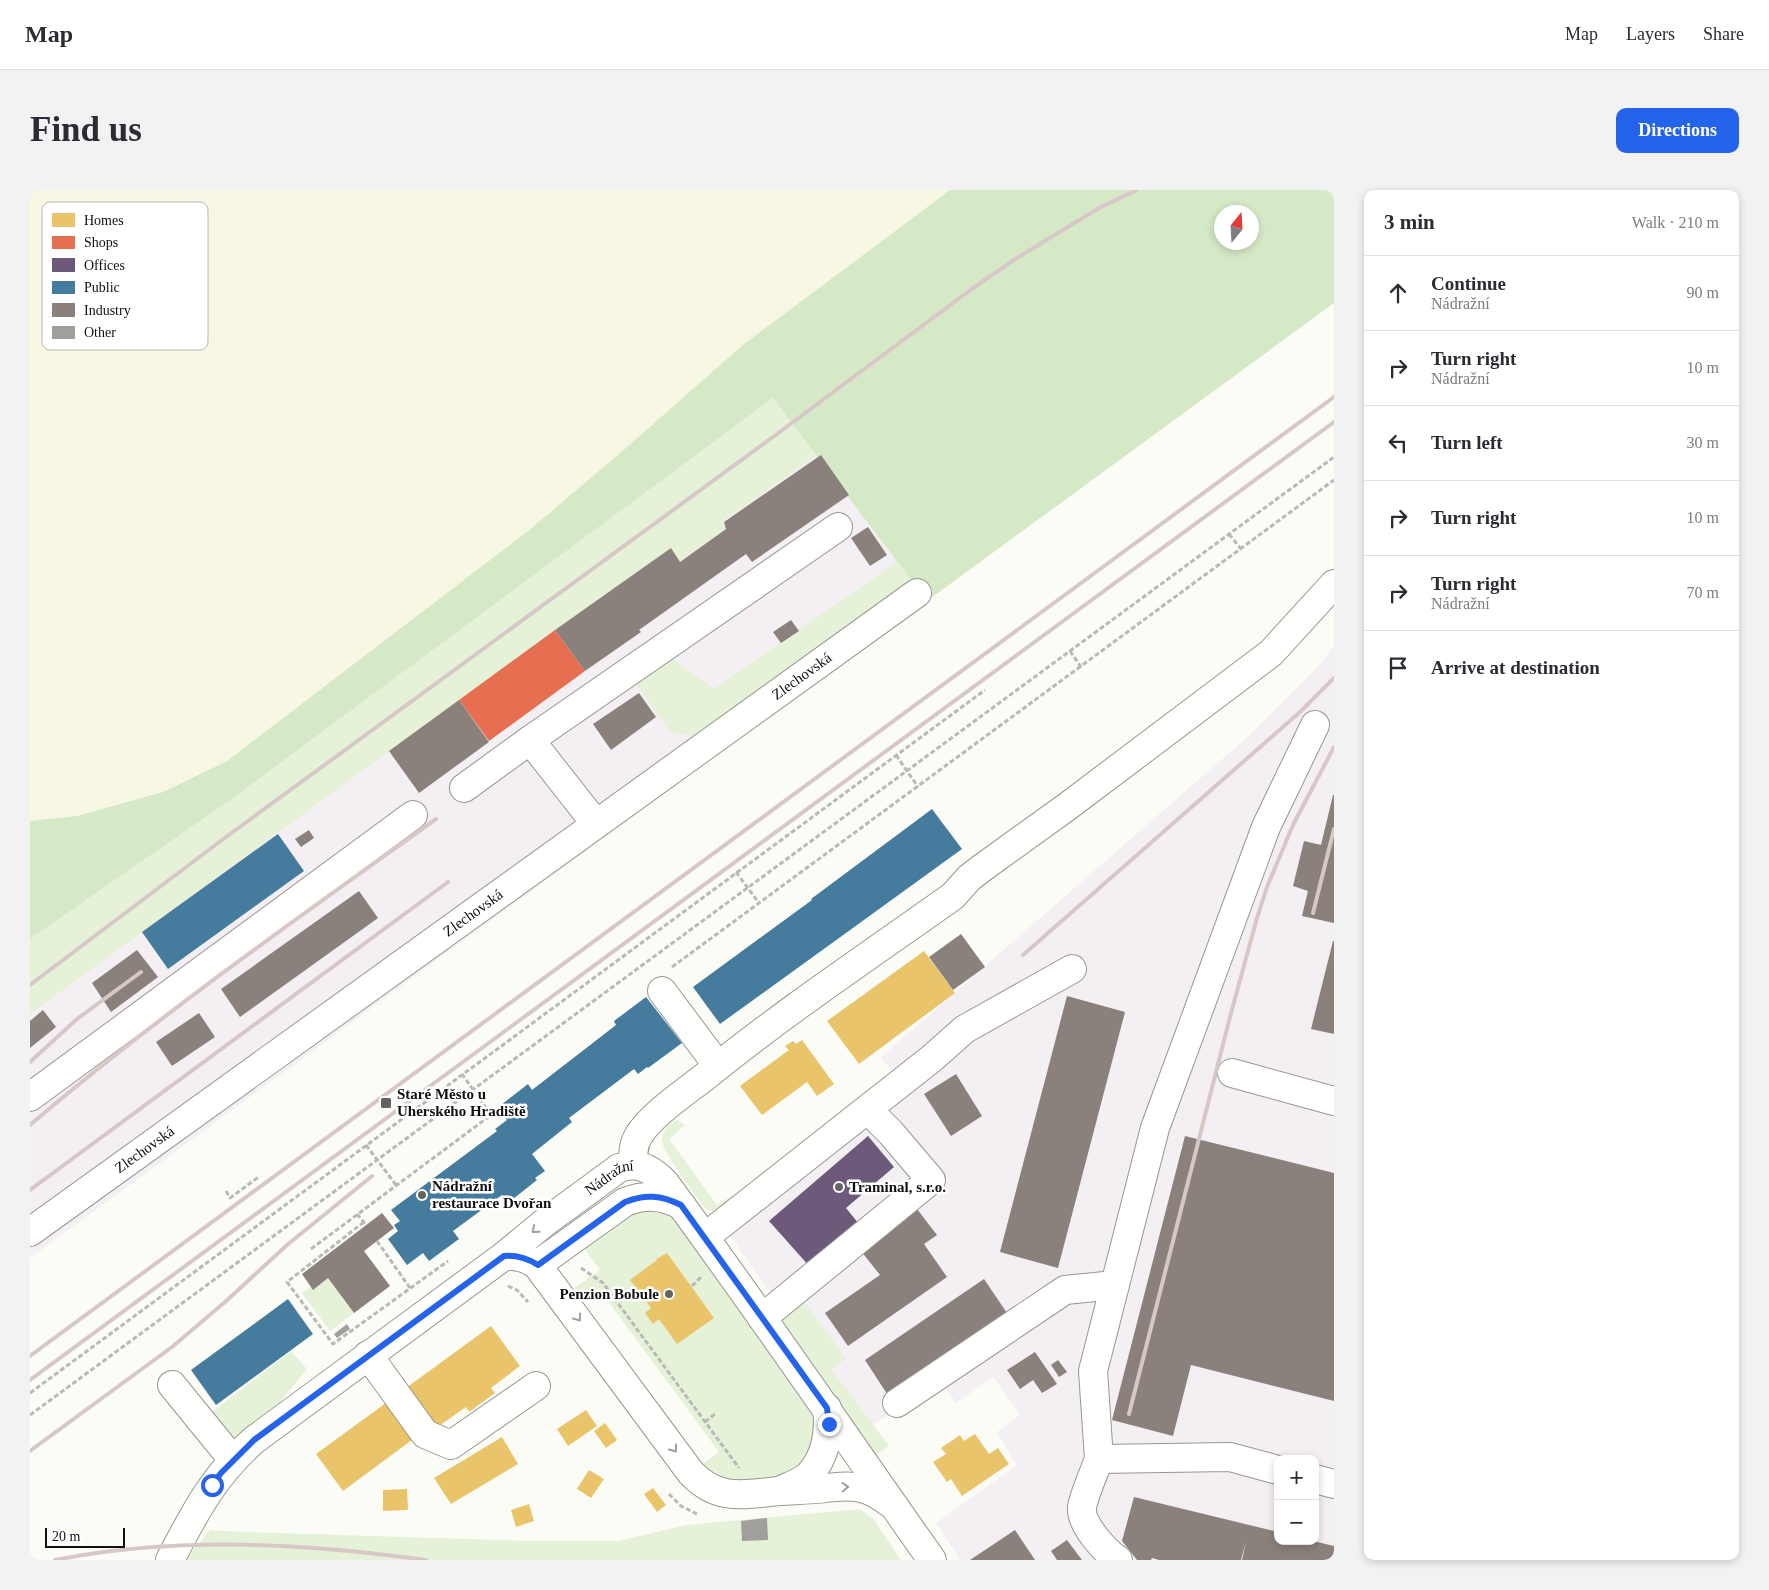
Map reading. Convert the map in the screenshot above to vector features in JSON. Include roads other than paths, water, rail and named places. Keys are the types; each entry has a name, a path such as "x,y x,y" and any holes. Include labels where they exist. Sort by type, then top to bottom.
{"street":[{"path":"464,788 530,740 838,527"},
{"path":"633,1164 635,1141 643,1129 677,1098 782,1018 953,896 969,878 982,868 1271,654 1334,584"},
{"name":"Zlechovská","path":"30,1232 917,593"},
{"path":"1118,1560 1108,1554 1089,1531 1082,1508 1099,1459 1093,1371 1155,1128 1266,827 1315,725"},
{"path":"530,740 596,824"},
{"path":"30,1097 413,815"},
{"path":"705,1237 931,1060 965,1030 1072,969"},
{"path":"662,991 718,1066"},
{"path":"1232,1073 1334,1101"},
{"path":"762,1318 931,1180 868,1110"},
{"name":"Nádražní","path":"170,1560 203,1499 221,1473 254,1440 368,1354 504,1256 544,1223 620,1168 633,1164 648,1168 658,1176 681,1205 827,1408 891,1504 932,1560"},
{"path":"504,1256 518,1256 532,1261 544,1274 625,1202 637,1197 647,1196 669,1199 681,1205"},
{"name":"Nádražní","path":"544,1274 691,1473 700,1482 722,1494 751,1495 848,1486 870,1490 891,1504"},
{"path":"897,1403 1065,1290 1115,1285"},
{"path":"368,1354 425,1434 450,1445 536,1386"},
{"path":"172,1385 233,1460"},
{"name":"Nádražní","path":"779,1491 808,1475 816,1464 827,1438 829,1424 827,1408"},
{"path":"1099,1459 1230,1457 1274,1469"},
{"path":"1319,1481 1334,1484"}],"railway":[{"path":"30,985 222,840 773,437 973,288 1017,258 1099,208 1137,190"},
{"path":"30,1356 1334,397"},
{"path":"30,1380 1334,422"},
{"path":"1023,955 1300,712 1334,678"},
{"path":"1129,1414 1257,918 1267,887 1293,825 1334,747"},
{"path":"30,1125 179,1006 436,819"},
{"path":"1313,913 1334,829"},
{"path":"30,1190 448,882"},
{"path":"30,1062 77,1019 141,972"},
{"path":"30,1451 172,1347 225,1302 287,1245 372,1176"},
{"path":"55,1560 147,1547 194,1545 287,1546 333,1549 426,1560"}],"place":[{"name":"Staré Město u Uherského Hradiště","path":"386,1103"},
{"name":"Traminal, s.r.o.","path":"839,1187"},
{"name":"Nádražní restaurace Dvořan","path":"422,1195"},
{"name":"Penzion Bobule","path":"669,1294"}]}
